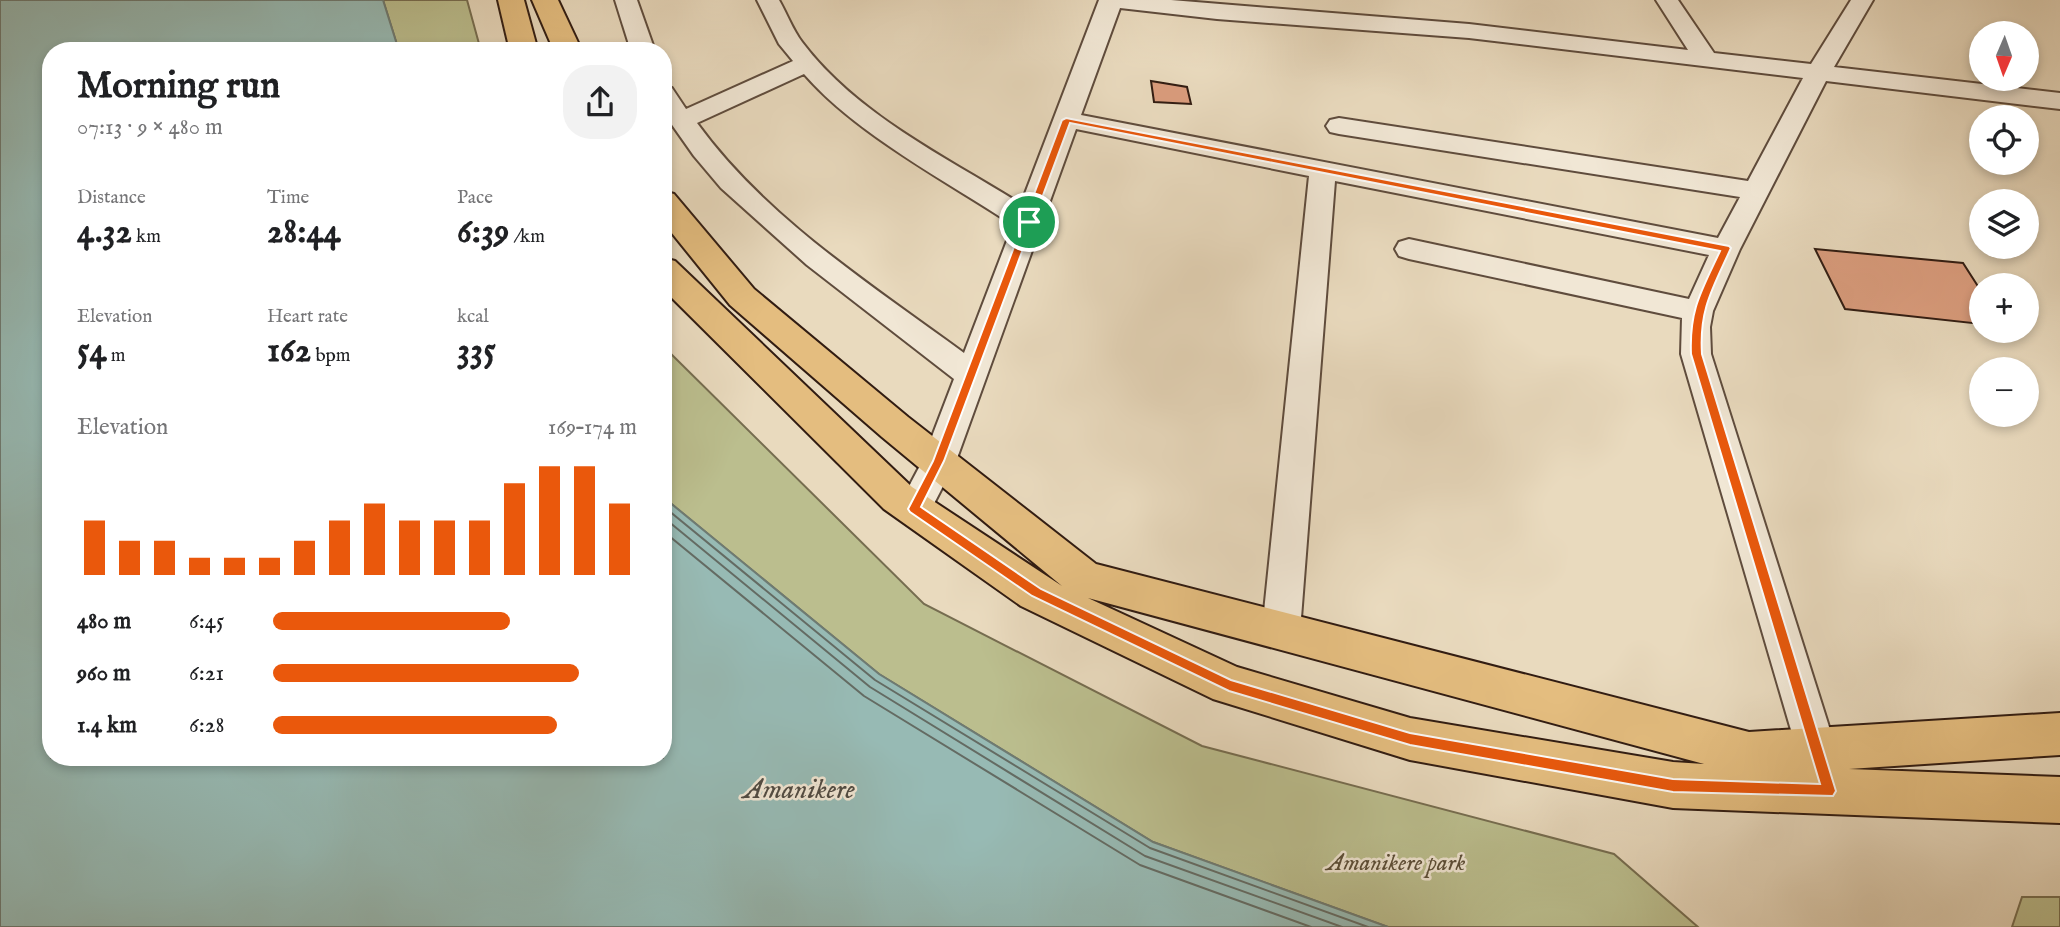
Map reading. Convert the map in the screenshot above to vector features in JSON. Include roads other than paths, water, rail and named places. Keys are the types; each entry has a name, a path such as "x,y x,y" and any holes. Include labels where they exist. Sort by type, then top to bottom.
{"main road":[{"path":"511,0 522,42"},
{"path":"545,0 564,42"},
{"path":"672,212 742,297 1084,579 1749,754 2060,734"},
{"path":"672,277 898,498 1036,593 1229,685 1410,739 1673,785 2060,800"}],"street":[{"path":"626,0 640,42"},
{"path":"768,0 791,44 833,92 874,123 1029,222"},
{"path":"914,509 939,461 1111,0 1217,12 1334,19 1469,32 2060,101"},
{"path":"1667,0 1706,59"},
{"path":"1829,791 1696,354 1695,327 1698,311 1726,248 1819,71 1861,0"},
{"path":"682,120 808,63"},
{"path":"672,106 730,181 798,242 971,375"},
{"path":"1066,120 1726,248"},
{"path":"1339,126 1756,191"},
{"path":"1281,631 1323,170"},
{"path":"1409,248 1698,311"}],"water":[{"name":"Amanikere","path":"0,0 383,0 396,42 42,42 42,766 672,766 672,504 879,674 1153,842 1388,927 0,927"}],"park label":[{"name":"Amanikere park","path":"1396,862"}]}
